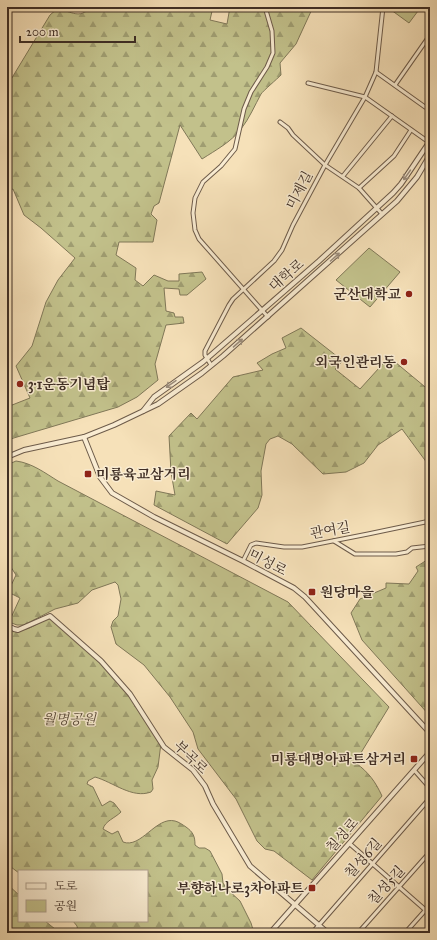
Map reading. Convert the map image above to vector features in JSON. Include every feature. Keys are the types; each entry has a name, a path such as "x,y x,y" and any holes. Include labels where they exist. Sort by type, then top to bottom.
{"street":[{"path":"265,7 272,31 273,53 267,67 251,92 244,109 235,149 221,166 203,182 195,198 193,213 195,230 199,239 268,317"},
{"name":"미제길","path":"207,359 205,355 206,346 229,305 274,261 282,250 293,225 325,165 364,97 376,72 383,7"},
{"path":"430,8 428,14 430,16"},
{"path":"395,85 430,35"},
{"path":"376,72 424,107 429,108 430,106"},
{"path":"308,83 364,97 430,142"},
{"path":"343,176 392,116"},
{"path":"280,122 325,165 343,176 358,188 382,214"},
{"path":"358,188 394,156 411,130"},
{"name":"대학로","path":"142,411 154,397 207,359 377,208 401,184 430,142"},
{"name":"대학로","path":"7,457 24,450 84,436 127,419 158,404 211,365 268,317 397,202 407,190 430,155"},
{"path":"207,359 211,365"},
{"name":"미성로","path":"84,436 100,477 112,493 154,517 294,588 305,597 430,733"},
{"name":"관여길","path":"243,561 251,545 256,543 284,547 302,547 430,521"},
{"path":"334,541 355,554 396,554 407,552 412,548 430,546"},
{"name":"부곡로","path":"7,625 18,630 50,616 90,649 125,688 164,747 193,770 204,786 250,866 328,933"},
{"name":"칠성로","path":"270,933 430,752"},
{"path":"414,770 430,788"},
{"name":"칠성6길","path":"312,933 430,798"},
{"path":"350,844 430,914"},
{"name":"칠성5길","path":"358,933 430,852"},
{"path":"405,933 430,905"}],"green space":[{"path":"91,7 213,7 210,20 227,24 230,7 313,7 296,44 280,63 281,75 264,90 247,121 233,138 202,159 180,125 159,203 154,206 151,214 157,220 153,242 119,242 116,255 136,268 135,280 143,286 154,275 168,281 179,281 179,274 202,272 206,279 187,295 180,295 179,289 164,288 166,311 174,313 175,317 183,317 184,323 166,325 155,364 158,380 137,397 118,407 7,440 7,407 30,398 16,366 32,346 46,302 58,280 75,258 24,215 13,189 7,191 7,86 50,15 57,9 79,14 87,11"},
{"path":"387,7 421,7 409,23"},
{"path":"369,248 400,272 370,307 336,280"},
{"path":"301,328 343,361 335,369 360,389 389,357 430,391 430,467 402,429 378,445 364,463 346,472 323,474 292,444 278,436 270,439 266,444 261,471 262,495 258,508 227,544 154,505 156,491 175,495 171,472 169,436 191,413 197,419 233,377 263,370 257,363 286,348 282,338"},
{"path":"16,461 38,469 58,481 288,602 389,707 356,763 365,770 377,786 382,796 312,880 274,851 265,849 257,841 236,799 198,749 193,732 170,697 144,665 116,644 111,627 113,621 118,616 121,599 118,585 115,582 92,590 78,603 55,609 24,625 17,625 9,622 20,598 8,592 16,575 7,561 7,465"},
{"path":"430,558 430,716 362,640 351,613 360,599 386,588 386,583 409,584 418,571 416,567"},
{"name":"월명공원","path":"48,618 53,619 89,650 128,694 161,743 158,767 152,780 153,789 151,792 144,794 130,792 95,777 88,781 87,784 93,787 102,806 110,801 114,803 121,812 108,822 103,829 112,834 118,831 123,842 130,843 136,841 161,823 168,821 176,821 186,827 193,834 195,845 199,848 205,848 210,851 222,874 223,883 227,889 240,901 251,923 254,933 78,933 77,926 74,922 148,922 148,870 18,870 18,872 7,864 7,627 23,630"},
{"path":"7,884 18,894 18,922 46,922 60,933 7,933"}],"place":[{"name":"군산대학교","path":"409,294"},
{"name":"외국인관리동","path":"404,362"},
{"name":"3·1운동기념탑","path":"20,384"},
{"name":"미룡육교삼거리","path":"88,474"},
{"name":"원당마을","path":"312,592"},
{"name":"미룡대명아파트삼거리","path":"414,759"},
{"name":"부향하나로3차아파트","path":"312,888"}]}
